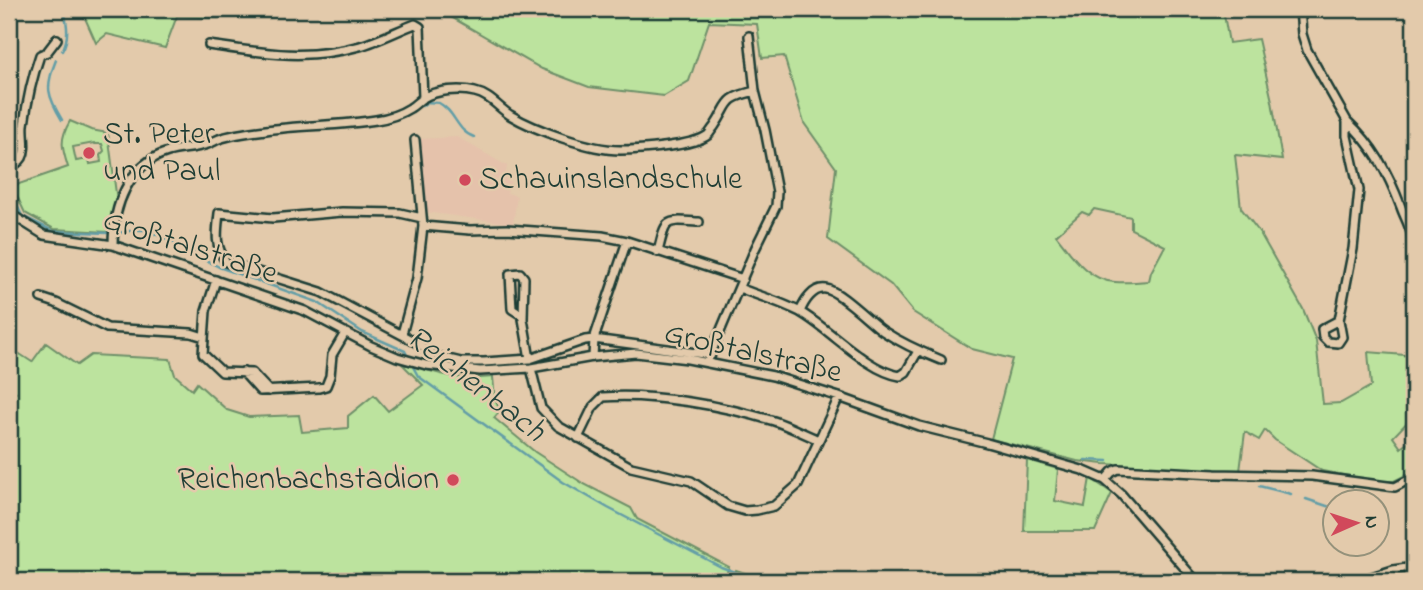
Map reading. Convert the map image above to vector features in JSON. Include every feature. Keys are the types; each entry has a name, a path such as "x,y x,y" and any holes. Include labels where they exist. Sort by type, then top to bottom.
{"street":[{"path":"1300,9 1302,34 1307,50 1347,121 1380,160 1388,175 1410,231 1414,275"},
{"path":"209,45 277,55 321,55 361,46 415,24 420,27 424,98"},
{"path":"743,279 627,241 602,236 507,229 470,230 422,222 408,214 342,212 273,218 219,213 217,234 219,251 226,262 321,292 402,334 436,356 461,362 530,359 594,339 709,359 776,206 777,192 755,92 749,36"},
{"path":"9,167 16,165 23,158 24,127 33,76 40,55 47,52 57,39"},
{"path":"113,238 115,219 134,173 166,152 220,139 252,132 374,121 397,116 424,98 461,90 485,96 510,115 530,125 593,146 619,150 696,141 708,135 727,103 736,96 755,92"},
{"path":"1339,320 1353,249 1359,190 1347,136 1347,121"},
{"path":"402,334 417,278 422,222 415,140"},
{"name":"Großtalstraße","path":"11,217 44,235 113,238 215,280 305,312 371,346 402,359 426,365 480,371 531,368 593,357 636,353 709,359 839,397 919,426 1082,470 1105,480"},
{"path":"658,252 664,228 668,223 699,222"},
{"path":"593,357 594,339 627,241"},
{"path":"523,316 512,309 510,274 520,273 524,278 523,316 530,359"},
{"path":"215,280 206,311 204,354 222,372 243,372 260,391 326,386 332,355 345,333"},
{"path":"739,288 800,312 889,374 900,376 906,372 918,351"},
{"path":"800,312 804,302 816,290 826,289 836,293 883,331 918,351 941,360"},
{"path":"41,298 107,328 191,333 204,337"},
{"path":"531,368 541,408 558,426 631,467 691,481 728,506 745,511 774,506 797,485 839,397"},
{"path":"578,438 593,407 603,397 620,396 698,404 775,422 819,440"},
{"path":"1196,581 1121,494 1105,480 1112,472 1118,470 1312,476 1395,487 1414,477"},
{"path":"1359,581 1393,570 1414,567"}],"shaded area":[{"name":"Schauinslandschule","path":"457,137 507,166 505,179 511,181 507,193 517,196 513,224 425,212 419,139"}],"green space":[{"path":"81,9 219,9 218,18 177,16 165,48 107,34 96,43"},
{"path":"437,9 1223,9 1229,43 1258,39 1282,160 1235,155 1241,208 1260,233 1303,309 1316,341 1323,404 1341,403 1371,386 1368,352 1405,355 1414,361 1414,415 1393,437 1401,448 1414,437 1414,471 1394,481 1377,481 1322,471 1275,440 1265,430 1259,440 1245,432 1240,471 1077,461 991,439 1012,359 972,349 913,312 891,285 828,239 836,168 804,123 784,56 762,58 757,24 709,22 689,81 664,96 589,87 542,69","holes":["1094,209 1131,217 1131,229 1165,246 1149,281 1115,282 1096,277 1074,258 1056,235 1082,212 1089,215"]},
{"path":"70,121 91,130 108,133 117,201 108,232 54,229 25,213 11,188 68,167 63,144","holes":["102,144 104,151 100,155 101,162 90,164 89,159 76,161 73,147"]},
{"path":"9,133 20,136 20,158 9,165"},
{"path":"46,343 77,365 91,355 170,359 175,375 192,390 197,383 227,410 249,417 299,415 302,432 348,428 348,416 374,395 388,411 423,385 401,363 467,379 493,377 495,399 500,411 494,418 535,452 584,484 631,508 637,519 729,567 725,577 731,579 736,570 769,581 9,581 9,390 17,393 9,385 9,347 32,362"},
{"path":"1027,460 1058,469 1055,501 1085,507 1090,478 1112,493 1095,531 1024,531"}],"waterway":[{"path":"62,51 67,36 64,9"},
{"path":"56,60 50,77 49,91 62,120"},
{"path":"422,106 427,102 439,103 449,111 464,131 474,137"},
{"name":"Reichenbach","path":"9,192 22,216 53,231 108,233"},
{"name":"Reichenbach","path":"118,233 146,230 219,267 317,302 362,332 405,351 408,357"},
{"name":"Reichenbach","path":"411,363 418,376 563,482 721,567 759,581"},
{"path":"1085,460 1108,461"},
{"path":"1259,486 1291,494"},
{"path":"1306,499 1322,504"}],"place":[{"name":"St. Peter und Paul","path":"89,153"},
{"name":"Schauinslandschule","path":"465,180"},
{"name":"Reichenbachstadion","path":"453,480"}]}
